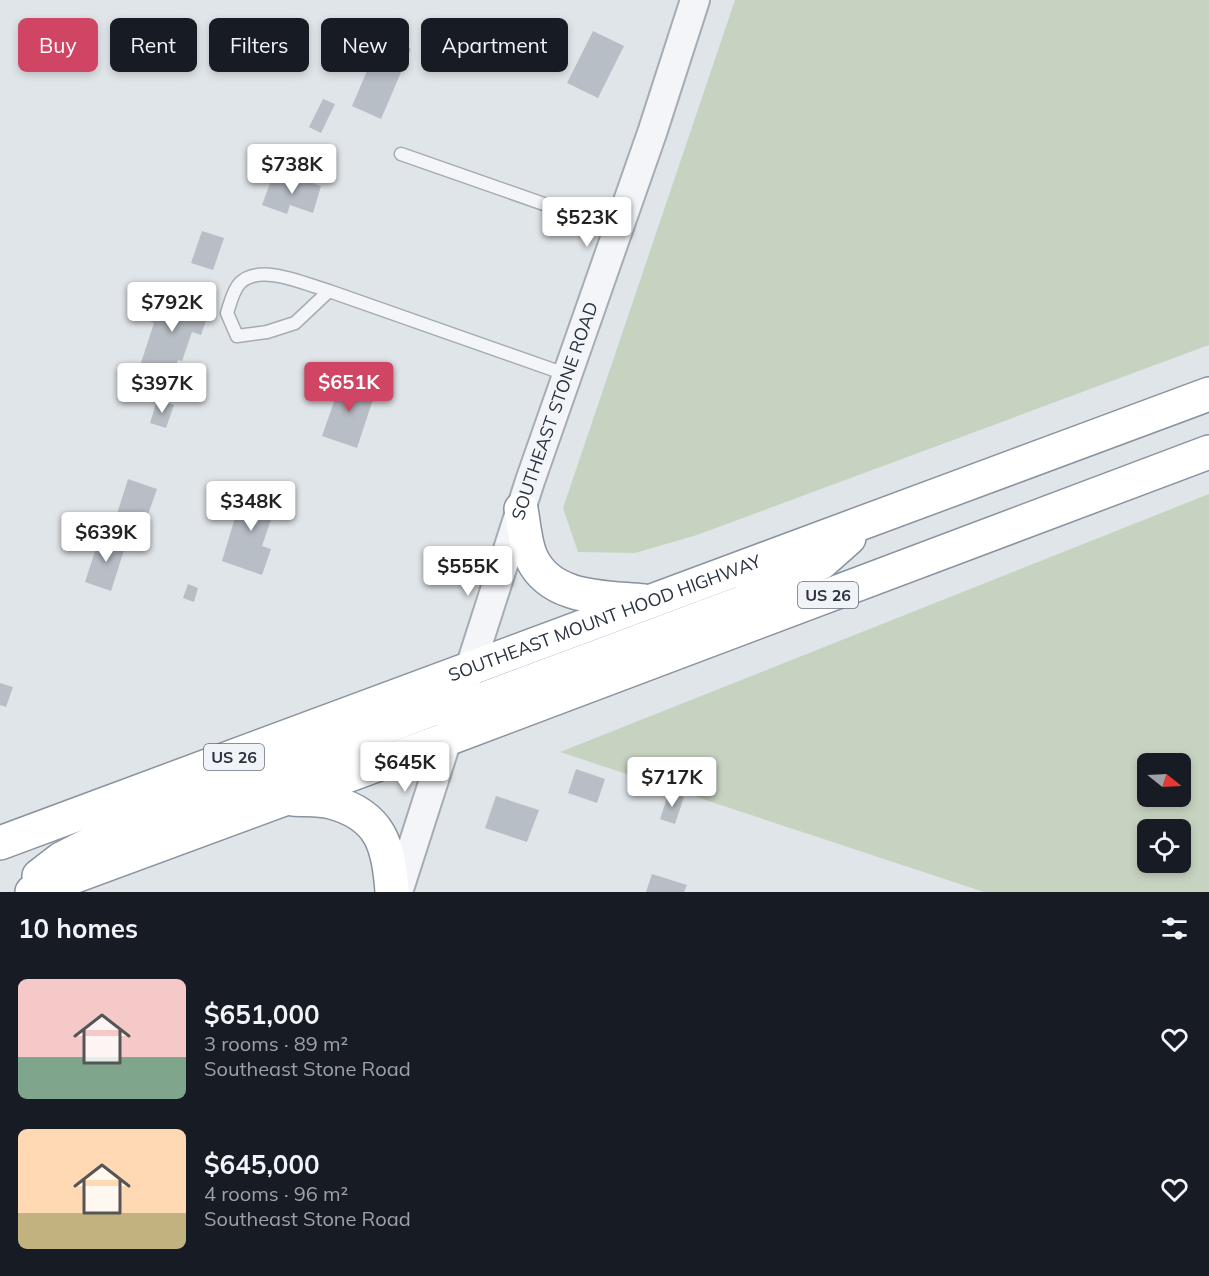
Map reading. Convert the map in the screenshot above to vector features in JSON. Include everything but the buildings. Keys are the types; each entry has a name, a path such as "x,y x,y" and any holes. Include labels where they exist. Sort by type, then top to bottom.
{"highway":[{"name":"SOUTHEAST MOUNT HOOD HIGHWAY","path":"32,892 286,799 458,704 652,602 1209,394"},
{"name":"SOUTHEAST MOUNT HOOD HIGHWAY","path":"0,843 458,704 1209,452"},
{"path":"521,509 532,559 554,583 569,591 582,594 652,602"},
{"path":"19,892 61,859 138,820 741,603 822,562 866,523"},
{"path":"286,799 330,802 366,819 386,846 392,892"}],"street":[{"name":"SOUTHEAST STONE ROAD","path":"398,892 521,509 695,0"}],"lane":[{"path":"401,154 618,230"},
{"path":"328,291 295,323 267,332 237,336 227,313 238,285 250,276 262,273 273,275 328,291 568,375"}],"green space":[{"path":"735,0 1209,0 1209,345 697,535 635,553 578,552 563,508"},
{"path":"1209,494 1209,892 984,892 560,752"}]}
